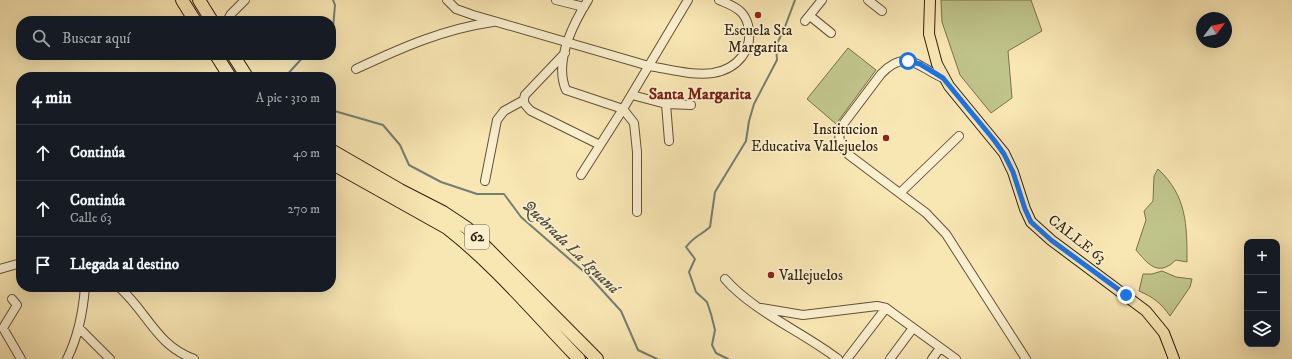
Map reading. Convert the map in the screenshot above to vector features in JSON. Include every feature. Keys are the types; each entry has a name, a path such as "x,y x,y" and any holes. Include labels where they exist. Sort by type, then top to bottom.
{"highway":[{"path":"182,0 193,16"},
{"path":"199,0 209,16"},
{"path":"219,60 227,72"},
{"path":"236,60 244,72"},
{"name":"62","path":"336,153 400,190 443,212 467,228 597,359"},
{"name":"62","path":"336,165 452,231 494,269 579,359"}],"main road":[{"name":"CALLE 63","path":"930,0 929,34 931,48 943,78 1004,154 1013,172 1025,209 1031,222 1051,240 1146,311 1164,333 1174,359"}],"street":[{"path":"230,16 245,0"},
{"path":"447,0 456,9 649,66 677,72 713,73 736,64 745,54 750,32 747,21 741,12 731,2 719,0"},
{"path":"556,0 586,3 568,42 565,53 562,81 566,90 623,109 634,123 637,152 637,212"},
{"path":"582,175 632,95 688,0"},
{"path":"822,0 808,19 831,33"},
{"path":"871,1 882,11"},
{"path":"356,69 435,34 468,25 496,22"},
{"path":"565,53 525,95 525,106 531,111 600,145"},
{"path":"943,78 914,62 908,61 894,64 881,74 841,127 839,140 844,151 926,213 946,234 1026,359"},
{"path":"632,95 666,104 690,105"},
{"path":"485,181 497,120 504,111 524,100"},
{"path":"666,104 669,141"},
{"path":"900,193 959,136"},
{"path":"0,269 16,264"},
{"path":"725,279 742,296 818,344 838,359"},
{"path":"68,359 79,328 84,306 85,292"},
{"path":"125,292 136,304 163,340 181,354 194,359"},
{"path":"12,299 17,305 3,328 21,359"},
{"path":"761,308 803,316 870,305 886,308 956,359"},
{"path":"847,359 886,308"},
{"path":"79,328 110,359"},
{"path":"890,359 913,328"},
{"path":"932,359 940,348"}],"green space":[{"path":"941,0 1031,0 1042,31 1008,51 1012,98 991,113 960,75 942,22"},
{"path":"848,48 876,70 836,124 807,99"},
{"path":"1158,169 1168,179 1180,201 1187,236 1187,262 1176,260 1169,266 1163,268 1154,267 1136,250 1146,220 1144,211 1153,201 1154,176"},
{"path":"1162,271 1176,277 1192,279 1190,287 1170,316 1156,301 1139,291 1143,274 1152,274"}],"waterway":[{"name":"Quebrada La Iguaná","path":"333,0 335,5 334,16"},
{"path":"728,359 716,353 712,345 715,330 711,314 707,302 696,292 689,272 695,259 686,247 692,240 710,227 715,192 746,141 749,121 754,104 777,60 776,45 783,32 795,0"},
{"name":"Quebrada La Iguaná","path":"290,72 300,60"},
{"name":"Quebrada La Iguaná","path":"336,111 383,125 400,145 409,165 441,182 477,194 504,194 521,217 590,277 621,311 638,350 657,359"}],"place":[{"name":"Escuela Sta Margarita","path":"758,15"},
{"name":"Institucion Educativa Vallejuelos","path":"886,138"},
{"name":"Vallejuelos","path":"771,275"}],"district":[{"name":"Santa Margarita","path":"700,94"}],"route":[{"path":"908,61 920,64 943,78 948,86 994,140 1004,154 1013,172 1025,209 1031,222 1051,240 1126,295"}]}
